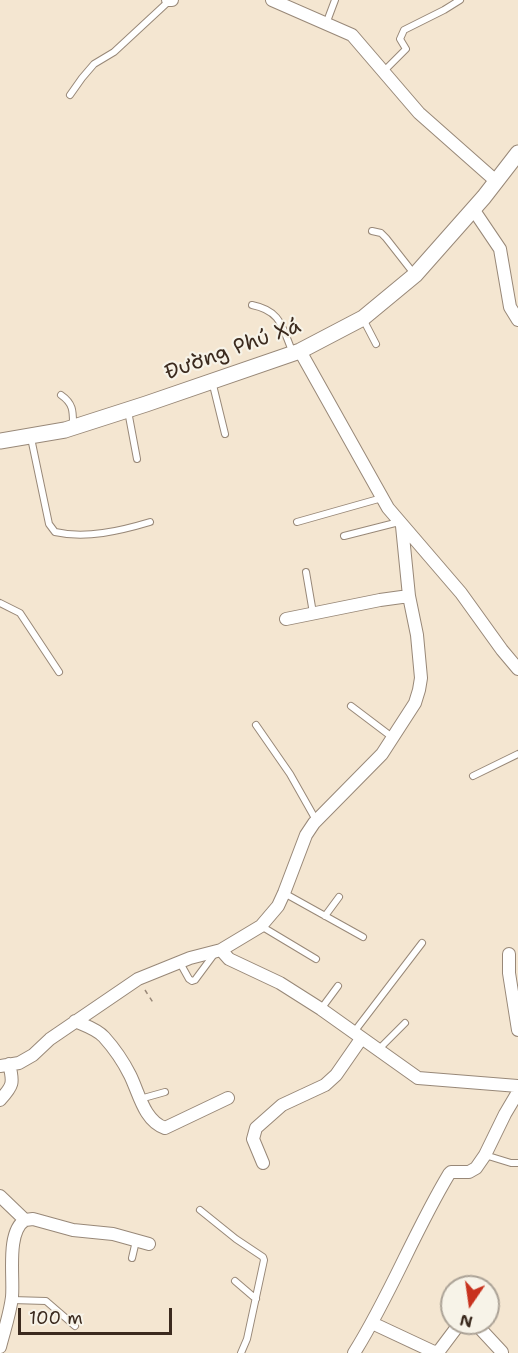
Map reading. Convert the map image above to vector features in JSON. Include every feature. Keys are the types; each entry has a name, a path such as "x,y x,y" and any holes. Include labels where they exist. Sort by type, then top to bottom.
{"street":[{"path":"272,0 352,35 419,113 497,182"},
{"name":"Đường Phú Xá","path":"0,441 73,428 128,410 296,352 363,318 415,275 497,182 518,153"},
{"path":"473,209 500,249 510,307 517,318"},
{"path":"296,352 382,498 401,524 461,593 518,669"},
{"path":"0,1100 13,1082 4,1065 19,1063 33,1055 75,1021 138,980 180,961 218,951 261,926 278,906 306,835 317,820 381,754 415,702 421,678 401,524"},
{"path":"286,619 409,596"},
{"path":"218,951 229,959 280,983 321,1009 418,1078 518,1086"},
{"path":"509,954 509,973 518,1030"},
{"path":"75,1021 105,1038 130,1074 140,1099 151,1119 158,1126 165,1128 228,1098"},
{"path":"263,1163 253,1139 256,1128 282,1105 325,1085 336,1075 357,1036"},
{"path":"354,1353 372,1323 426,1213 449,1174 469,1172 476,1168 518,1092"},
{"path":"0,1196 25,1220"},
{"path":"0,1347 12,1300 13,1252 20,1223 33,1219 73,1230 109,1233 149,1244"},
{"path":"372,1323 434,1352 439,1351 451,1335"},
{"path":"486,1335 502,1352"}],"lane":[{"path":"70,95 94,64 114,52 170,0"},
{"path":"326,24 335,0"},
{"path":"384,72 406,49 400,39 404,30 460,0"},
{"path":"372,231 381,233 386,238 415,275"},
{"path":"252,305 274,313 296,352"},
{"path":"363,318 376,344"},
{"path":"212,380 225,434"},
{"path":"62,395 73,407 73,428"},
{"path":"128,410 137,459"},
{"path":"30,437 49,524 55,532 63,534 98,533 123,530 150,522"},
{"path":"297,522 382,498"},
{"path":"344,536 401,524"},
{"path":"306,572 313,614"},
{"path":"0,603 20,613 59,672"},
{"path":"351,706 393,737"},
{"path":"256,725 275,751 317,820"},
{"path":"473,776 518,754"},
{"path":"284,893 363,937"},
{"path":"325,916 339,897"},
{"path":"261,926 316,959"},
{"path":"357,1036 422,943"},
{"path":"180,961 192,981 218,951"},
{"path":"321,1009 338,986"},
{"path":"377,1051 405,1023"},
{"path":"140,1099 165,1092"},
{"path":"485,1155 518,1163"},
{"path":"200,1210 264,1260 247,1339 241,1353"},
{"path":"132,1258 136,1240"},
{"path":"235,1281 256,1299"},
{"path":"12,1300 46,1301 75,1326"}],"path":[{"path":"138,980 154,1004"}]}
